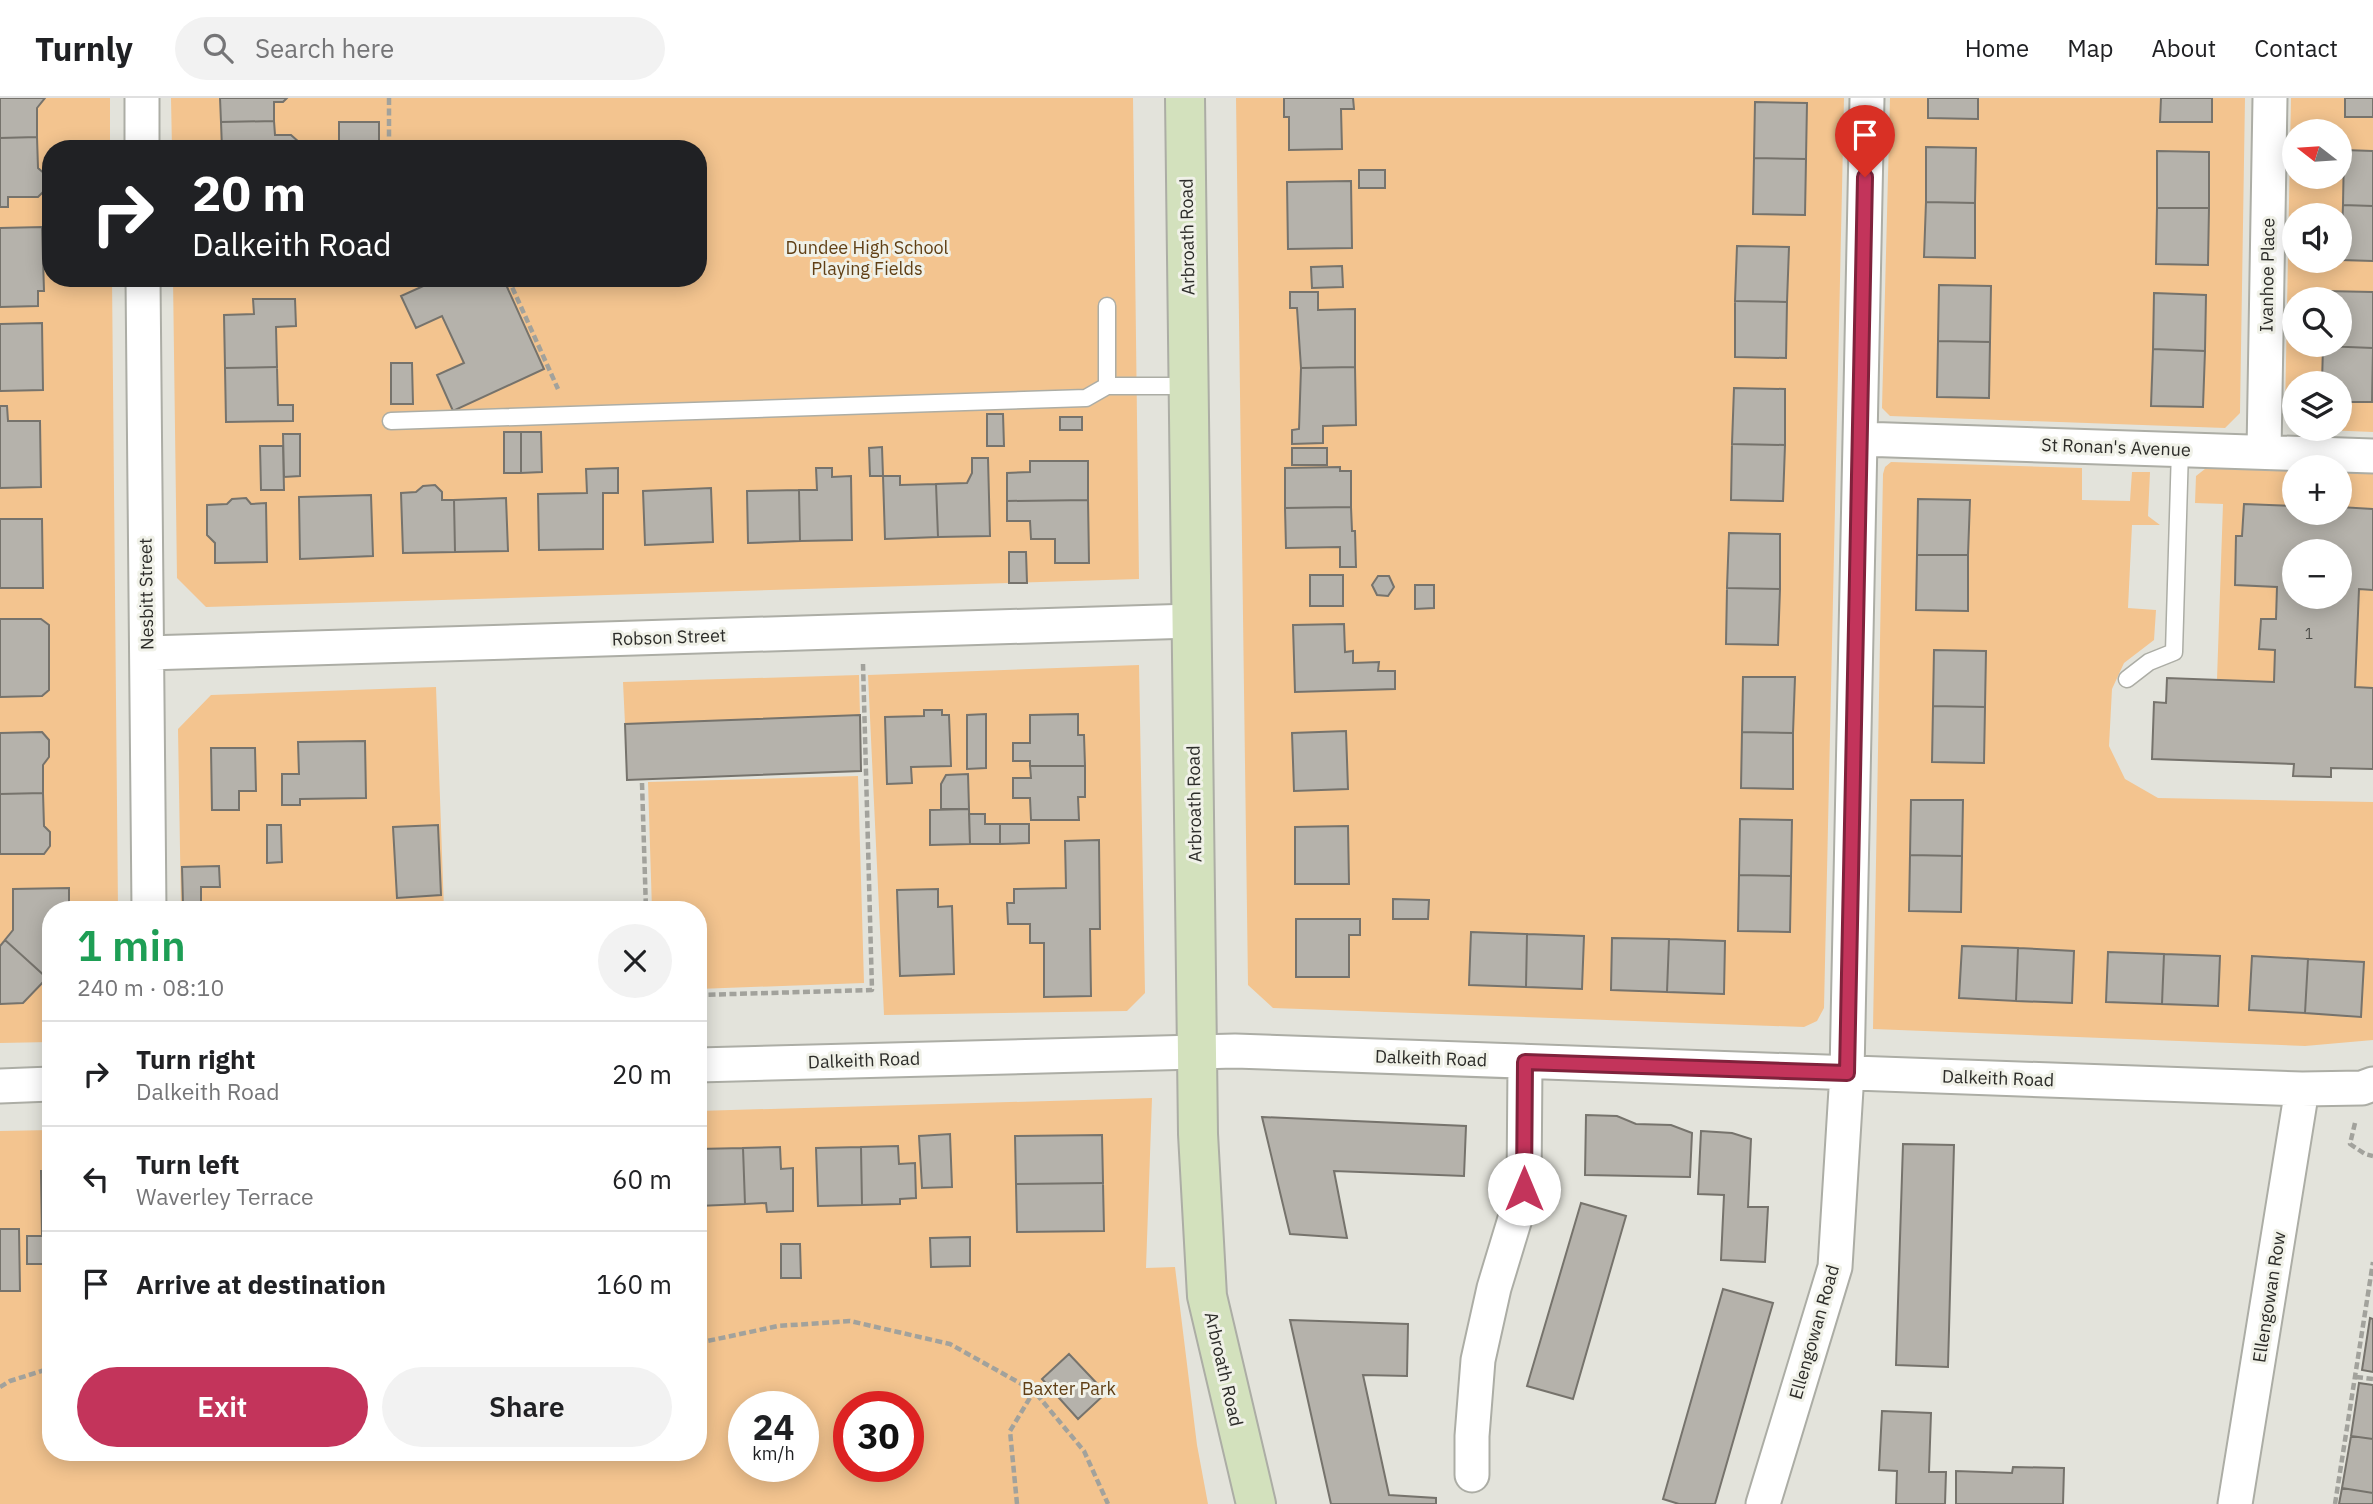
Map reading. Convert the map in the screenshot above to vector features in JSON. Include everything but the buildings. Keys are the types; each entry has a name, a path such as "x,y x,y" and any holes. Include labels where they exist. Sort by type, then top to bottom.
{"main road":[{"name":"Arbroath Road","path":"1185,98 1198,1134 1207,1296 1256,1504"}],"street":[{"path":"142,98 142,140"},
{"name":"Ellengowan Road","path":"1763,1504 1835,1267 1847,1073 1867,98"},
{"name":"Ivanhoe Place","path":"2264,452 2270,98"},
{"name":"Nesbitt Street","path":"143,287 149,901"},
{"name":"St Ronan's Avenue","path":"1860,439 2373,456"},
{"name":"Robson Street","path":"146,653 1192,621"},
{"name":"Dalkeith Road","path":"707,1065 1196,1051 2302,1089 2362,1088 2373,1084"},
{"path":"1472,1475 1478,1360 1494,1288 1524,1189 1525,1062"},
{"path":"0,1086 42,1084"},
{"name":"Ellengowan Row","path":"2235,1504 2302,1089"}],"lane":[{"path":"1107,306 1107,386"},
{"path":"391,421 1086,398 1107,386 1189,386"},
{"path":"2127,680 2149,662 2174,652 2180,449"}],"path":[{"path":"389,98 389,140"},
{"path":"512,287 570,415"},
{"path":"707,995 872,990 862,630"},
{"path":"642,783 646,901"},
{"path":"2335,1504 2373,1262"},
{"path":"707,1341 778,1326 850,1321 950,1344 1034,1391 1084,1451 1108,1504"},
{"path":"0,1387 42,1371"},
{"path":"2356,1377 2373,1379"},
{"path":"1017,1504 1010,1431 1034,1391"}],"green space":[{"path":"0,98 110,98 110,140 42,140 42,287 112,287 118,901 42,901 42,1042 0,1043"},
{"name":"Dundee High School Playing Fields","path":"171,98 1133,98 1139,579 206,607 177,578 173,287 707,287 707,140 172,140"},
{"path":"1236,98 1844,98 1824,1008 1817,1021 1804,1027 1273,1008 1248,985"},
{"path":"1890,98 2245,98 2240,413 2225,428 1890,416 1882,408"},
{"path":"2291,98 2373,98 2373,432 2352,431 2352,371 2286,371 2286,357 2352,357 2352,287 2287,287 2288,273 2352,273 2352,203 2289,203 2289,189 2352,189 2352,119 2291,119"},
{"path":"1891,462 2082,468 2082,500 2130,501 2132,472 2150,472 2148,516 2160,525 2132,525 2128,608 2156,610 2154,640 2124,663 2112,689 2109,746 2125,779 2158,798 2373,802 2373,1040 2305,1046 1873,1029 1883,474 1885,467"},
{"path":"2210,465 2282,468 2282,506 2244,504 2242,536 2236,537 2235,585 2277,587 2276,619 2261,619 2260,649 2275,650 2274,682 2217,680 2223,504 2195,503 2196,476"},
{"path":"2352,470 2373,471 2373,509 2352,508"},
{"path":"2359,589 2373,590 2373,688 2355,687"},
{"path":"1139,665 1145,993 1127,1011 884,1015 868,675"},
{"path":"859,675 860,715 625,724 623,682"},
{"path":"436,687 444,901 181,901 178,729 211,695"},
{"path":"858,776 864,983 707,989 707,901 652,901 648,782"},
{"name":"Baxter Park","path":"1152,1098 1146,1268 1175,1267 1197,1445 1208,1504 0,1504 0,1131 42,1130 42,1461 707,1461 707,1111"}],"route":[{"path":"1524,1189 1525,1062 1847,1073 1865,177"}]}
